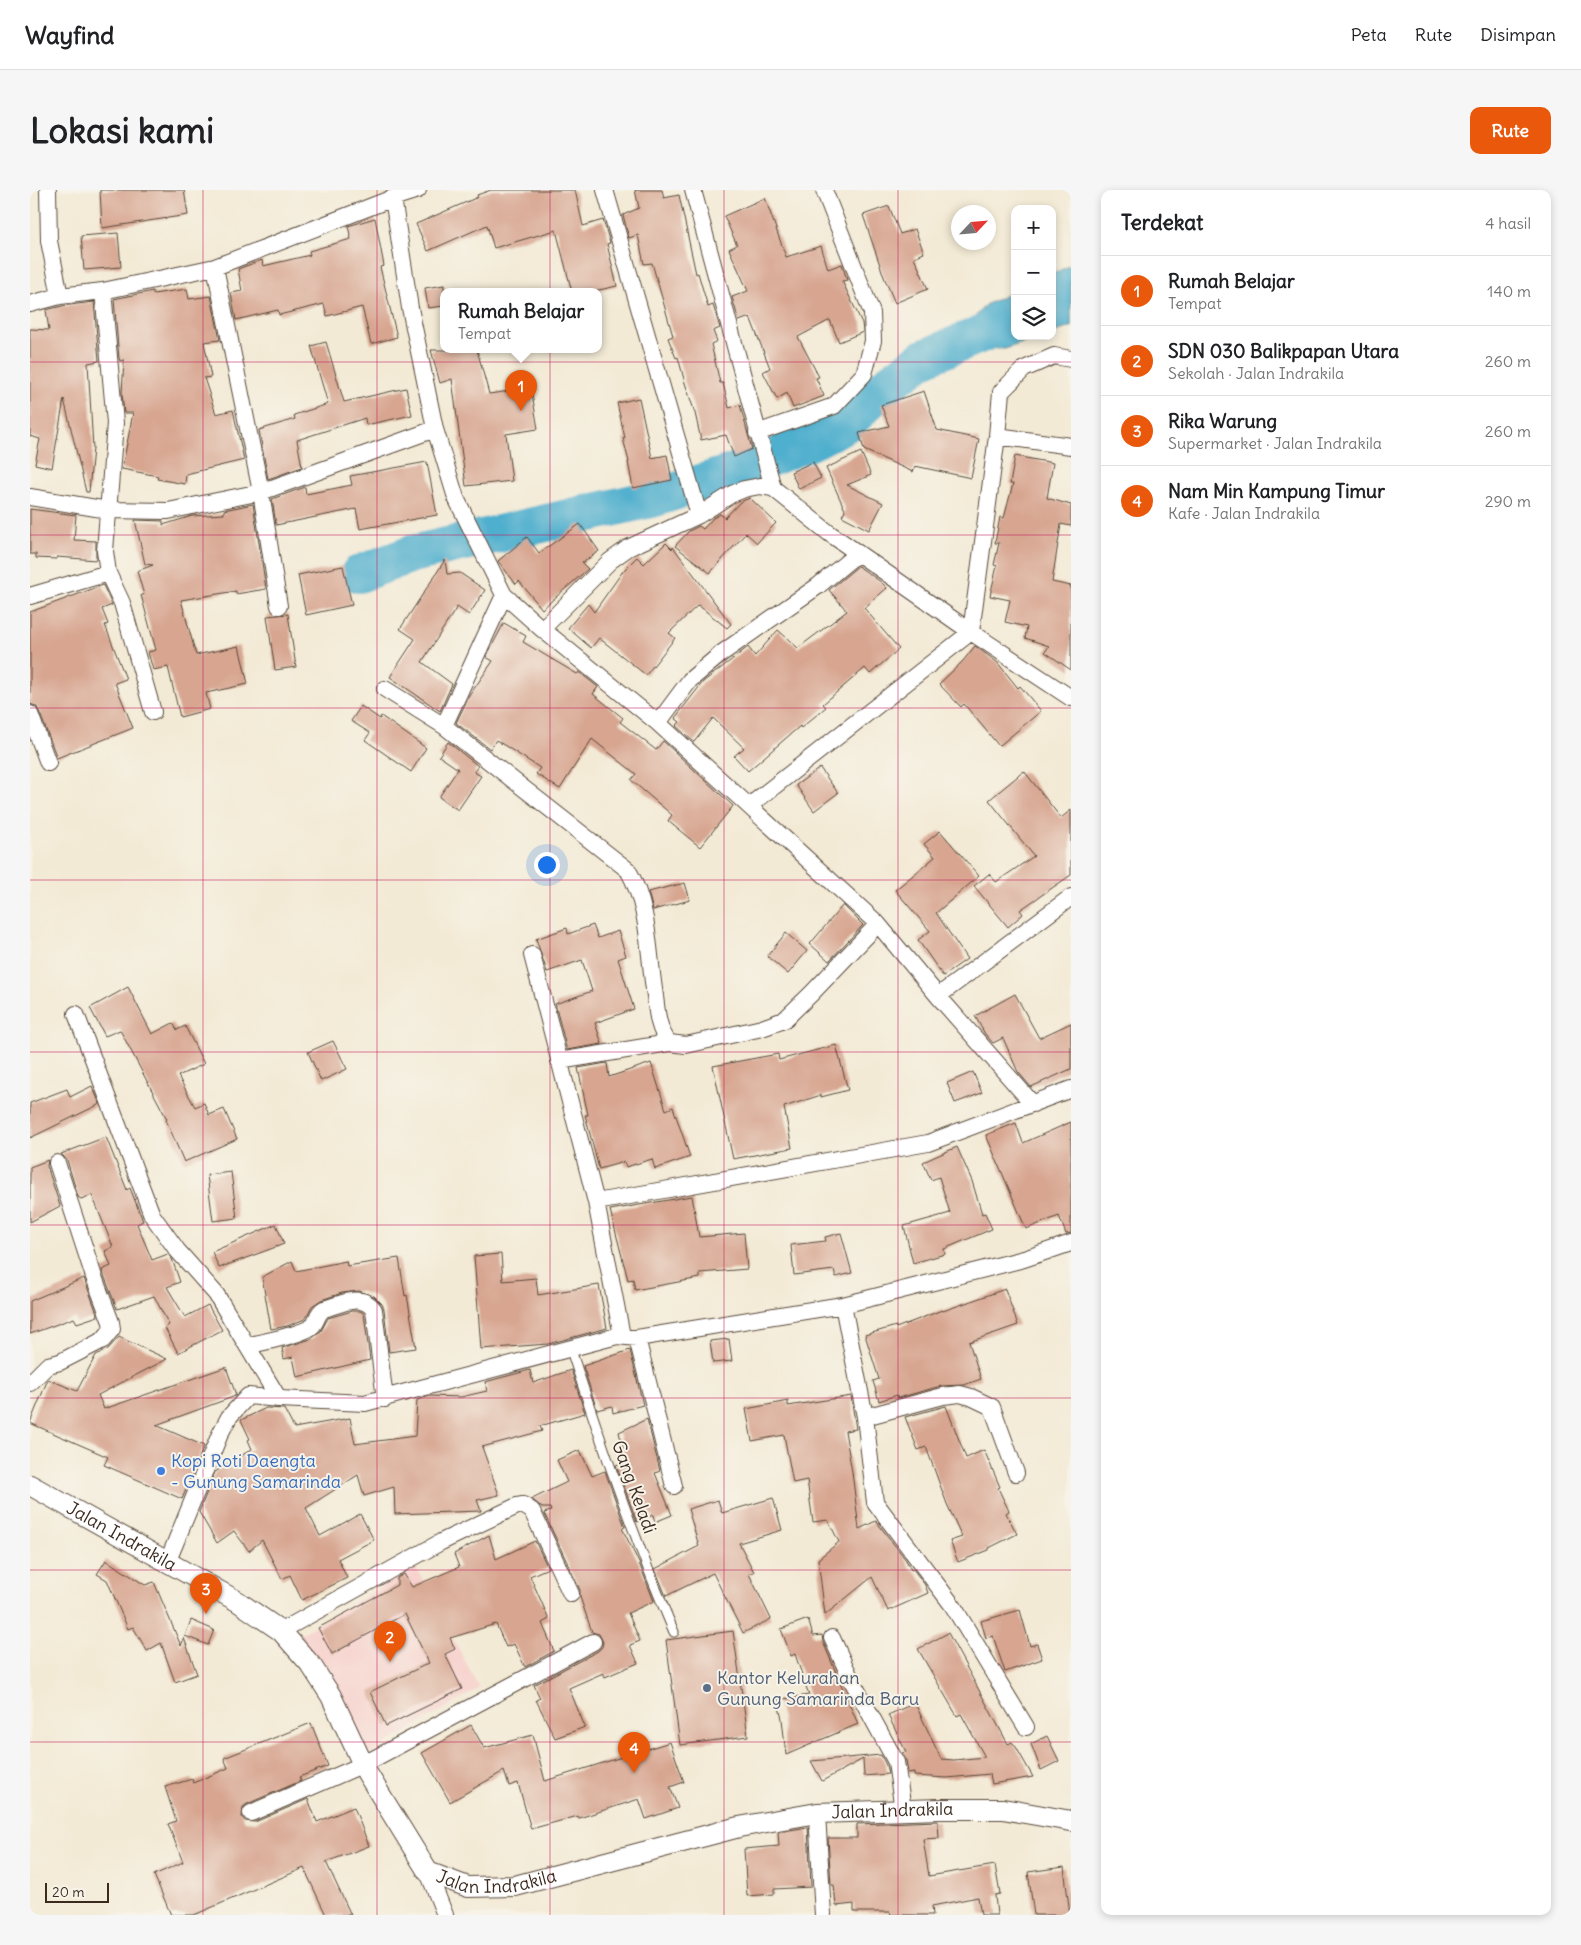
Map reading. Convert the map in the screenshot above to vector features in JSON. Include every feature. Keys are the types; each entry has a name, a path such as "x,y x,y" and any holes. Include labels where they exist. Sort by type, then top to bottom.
{"street":[{"path":"48,190 49,241 60,296"},
{"path":"30,304 60,296 103,291 215,267 418,190"},
{"path":"605,190 698,512"},
{"path":"693,190 772,484 828,533 971,632 1071,698"},
{"path":"758,437 834,406 864,374 873,341 872,313 824,190"},
{"path":"393,198 410,308 435,429 456,498 504,595 542,629 658,723 878,924 938,996 1033,1104"},
{"path":"215,267 261,492 279,606"},
{"path":"103,291 115,423 105,551 108,573 122,603 154,712"},
{"path":"749,806 971,632 998,436 1001,392 1024,369 1054,356 1071,360"},
{"path":"30,497 108,510 168,511 261,492 435,429"},
{"path":"998,436 1071,446"},
{"path":"542,629 610,561 628,548 744,489 772,484"},
{"path":"658,723 690,680 722,653 818,586 858,552"},
{"path":"30,596 108,573"},
{"path":"444,726 504,595"},
{"path":"384,689 444,726 628,870 637,886 646,920 649,958 661,1032 669,1043"},
{"path":"30,714 48,764"},
{"path":"938,996 1071,897"},
{"path":"558,1062 669,1043 686,1045 762,1028 784,1020 878,924"},
{"path":"532,955 629,1337 674,1486"},
{"path":"76,1014 152,1215 177,1250 216,1294 279,1399"},
{"path":"596,1202 928,1143 1071,1089"},
{"path":"30,1383 48,1365 60,1362 103,1340 112,1329 57,1163"},
{"path":"167,1563 228,1417 248,1396 365,1404 571,1350 629,1337 843,1305 1024,1259 1071,1243"},
{"path":"247,1346 305,1330 314,1325 319,1312 324,1309 358,1299 365,1300 370,1303 374,1310 385,1399"},
{"path":"843,1305 865,1417 875,1502 953,1606 1026,1727"},
{"path":"865,1417 943,1396 960,1394 971,1397 992,1408 1016,1474"},
{"name":"Jalan Indrakila","path":"30,1485 237,1601 281,1631 311,1665 331,1696 364,1764 428,1872 468,1887 515,1886 739,1827 817,1813 1002,1809 1071,1821"},
{"path":"281,1631 441,1542 517,1506 523,1505 532,1511 571,1594"},
{"path":"832,1638 850,1677 896,1762 902,1810"},
{"path":"251,1813 364,1764 593,1642"},
{"path":"817,1813 823,1915"},
{"path":"428,1872 445,1915"}],"lane":[{"name":"Gang Keladi","path":"571,1350 609,1466 639,1548 674,1632"}],"shaded area":[{"path":"416,1567 479,1688 367,1755 299,1635"}],"water":[{"path":"1071,265 1071,327 1056,332 1056,295 1056,272"},
{"path":"1011,293 1011,340 1031,340 1005,349 950,347 985,305"}],"building":[{"path":"100,190 184,190 188,215 102,228"},
{"path":"491,190 575,190 583,226 603,220 610,243 607,244 617,286 602,289 571,288 556,230 494,248 487,225 428,251 416,224 478,197 477,195"},
{"path":"635,190 662,190 664,198 679,195 696,274 698,273 708,307 713,305 720,328 713,331 717,341 711,344 720,383 723,383 729,408 740,405 752,449 734,457 726,435 701,440 678,357 676,358 668,338 673,336 652,263 644,264 638,235 629,238 623,215 639,208"},
{"path":"765,198 786,257 821,246 828,269 842,264 847,280 842,281 862,323 863,332 839,342 830,320 798,337 819,377 816,378 824,396 793,408 787,393 777,399 763,372 770,368 750,317 739,321 732,297 748,291 729,249 737,245 724,216"},
{"path":"889,206 900,234 915,229 924,253 914,257 928,289 895,303 863,215"},
{"path":"375,218 384,266 380,267 397,337 371,344 362,307 327,316 324,304 279,315 278,310 236,320 231,293 242,291 238,269 262,260 263,266 310,255 309,251 351,239 348,226"},
{"path":"118,233 121,267 84,270 81,236"},
{"path":"444,285 444,288 440,288 440,306 428,308 425,288"},
{"path":"187,289 189,299 211,296 220,340 204,342 211,377 204,378 216,414 233,410 244,460 186,474 185,484 157,479 158,476 122,469 133,413 124,413 122,393 124,360 120,361 119,358 114,299 153,291 153,294"},
{"path":"94,302 99,361 88,363 93,448 89,492 86,492 64,399 52,468 35,464 40,439 30,436 30,329 49,330 46,310"},
{"path":"326,342 344,402 406,388 412,415 366,425 365,418 297,440 302,467 268,479 259,430 295,419 294,415 328,404 311,346"},
{"path":"431,350 440,350 440,353 478,353 489,394 531,388 538,429 506,434 512,481 466,486 452,379 440,383"},
{"path":"924,391 937,430 979,439 971,478 915,466 913,472 864,450 859,433 889,426 881,405"},
{"path":"639,398 652,458 667,455 672,480 633,488 617,403"},
{"path":"861,452 871,475 847,485 883,503 869,530 842,516 845,510 826,468"},
{"path":"1015,456 1053,463 1047,498 1071,505 1071,526 1061,524 1052,582 1071,586 1071,670 1045,652 1049,646 1025,638 1027,627 1005,622 1010,600 990,596 997,566 994,565 999,543 995,543 1000,517 1004,518 1013,484 1010,484"},
{"path":"427,462 437,515 360,529 356,509 276,525 272,499 305,487 306,494 352,485 350,476"},
{"path":"813,462 821,478 799,489 791,472"},
{"path":"750,498 776,523 757,543 746,533 710,573 675,546 689,531 699,526 703,529 713,518 720,514 725,518 740,502"},
{"path":"253,504 266,589 236,594 236,591 181,600 196,655 239,646 248,684 206,693 210,709 180,717 168,667 153,670 148,652 156,650 141,595 144,595 137,571 153,565 145,564 135,520 163,521 163,525 192,516 224,514 224,510"},
{"path":"30,509 76,515 74,540 96,541 96,560 57,557 57,559 36,558 36,554 30,554"},
{"path":"580,524 599,551 582,563 588,569 542,609 519,581 516,584 498,561 527,537 539,553"},
{"path":"666,543 672,549 673,547 731,624 727,628 698,605 669,633 675,638 646,675 599,638 591,648 568,628 588,604 594,612 623,571 637,557 644,564"},
{"path":"445,560 447,574 460,573 485,590 469,615 457,607 422,662 452,684 440,711 390,677 415,639 400,629"},
{"path":"343,566 352,605 306,615 298,575"},
{"path":"858,566 887,588 864,608 899,649 870,674 865,668 823,704 826,707 801,728 800,726 748,771 734,756 744,748 713,718 694,742 676,726 680,722 675,718 703,682 748,647 755,656 778,630 798,648 847,611 829,590"},
{"path":"103,585 112,605 102,609 108,624 105,625 126,679 115,683 133,728 57,758 39,711 36,706 30,704 30,612"},
{"path":"288,614 296,667 275,670 267,616"},
{"path":"504,623 526,636 523,642 577,674 579,672 598,687 593,694 623,718 620,722 656,750 663,741 733,806 700,847 668,821 672,815 631,780 636,774 592,739 560,789 536,774 540,768 496,740 490,749 456,723 469,696 493,661 486,657"},
{"path":"975,646 997,662 1018,688 1020,686 1041,711 999,746 964,704 961,707 939,684 963,661"},
{"path":"361,706 380,719 381,716 426,748 411,772 365,740 370,733 351,721"},
{"path":"448,742 478,766 474,772 481,776 458,810 439,797 458,769 439,756"},
{"path":"820,768 838,793 814,811 796,785"},
{"path":"1024,771 1061,818 1071,810 1071,875 1020,910 1023,914 1008,927 974,886 989,874 996,882 1034,856 989,800"},
{"path":"940,831 979,876 936,913 967,959 943,976 918,940 930,931 895,890 935,857 924,844"},
{"path":"685,883 690,900 653,910 648,892"},
{"path":"843,905 863,925 829,961 810,944"},
{"path":"593,925 598,938 618,931 626,956 618,959 634,1009 595,1023 602,1044 567,1050 555,1004 592,991 582,960 547,972 536,939 567,928 568,934"},
{"path":"786,933 807,951 788,974 767,956"},
{"path":"128,987 152,1034 173,1023 177,1030 185,1026 204,1064 178,1076 195,1107 204,1103 209,1115 224,1109 237,1139 184,1162 167,1119 120,1030 105,1036 90,1008"},
{"path":"1015,994 1039,1038 1071,1023 1071,1069 1031,1087 1018,1072 1003,1038 993,1043 985,1034 975,1016"},
{"path":"333,1041 347,1069 321,1081 308,1052"},
{"path":"836,1045 848,1090 821,1097 821,1095 784,1107 792,1148 733,1159 713,1066 778,1054 779,1060"},
{"path":"607,1063 609,1077 651,1063 666,1110 673,1107 690,1157 655,1169 652,1159 626,1167 624,1162 599,1169 585,1115 588,1115 578,1068"},
{"path":"973,1072 982,1093 955,1103 947,1083"},
{"path":"92,1086 100,1104 30,1138 30,1103 67,1089 70,1097"},
{"path":"1071,1122 1071,1233 1066,1234 1059,1216 1026,1229 986,1135 1016,1123 1023,1143"},
{"path":"106,1137 127,1190 130,1188 143,1221 137,1224 152,1260 168,1254 172,1259 180,1282 167,1287 185,1317 208,1305 222,1330 178,1353 165,1328 169,1325 154,1296 117,1309 102,1270 111,1266 105,1251 113,1247 92,1195 81,1199 78,1197 67,1160 61,1154"},
{"path":"957,1147 972,1181 982,1214 985,1213 992,1229 944,1249 945,1254 913,1263 904,1226 950,1213 939,1177 931,1180 923,1162"},
{"path":"48,1160 47,1166 60,1206 30,1222 30,1167"},
{"path":"231,1172 237,1218 213,1221 207,1175"},
{"path":"692,1196 699,1237 744,1233 747,1269 700,1273 700,1278 635,1290 633,1279 628,1280 610,1210"},
{"path":"276,1224 284,1244 219,1268 212,1252"},
{"path":"841,1233 852,1273 836,1277 834,1270 794,1275 791,1245 826,1241 825,1237"},
{"path":"501,1254 503,1281 536,1278 538,1295 599,1285 607,1328 548,1344 481,1349 474,1256"},
{"path":"399,1258 416,1348 389,1352 382,1304 374,1296 359,1291 342,1293 321,1300 312,1306 305,1319 287,1326 271,1329 262,1277 292,1261 296,1271 346,1261 347,1266"},
{"path":"84,1278 98,1316 77,1323 74,1318 30,1334 30,1301"},
{"path":"1005,1289 1018,1325 969,1342 981,1379 964,1385 941,1386 898,1398 897,1395 879,1401 873,1381 879,1379 865,1335 896,1326 896,1328"},
{"path":"352,1311 360,1311 364,1314 370,1360 297,1377 293,1357 284,1359 282,1348 311,1339 321,1331 328,1318"},
{"path":"119,1337 167,1359 98,1395 104,1409 226,1367 236,1395 156,1425 204,1446 182,1499 104,1465 108,1457 30,1423 48,1379 77,1391 96,1355 108,1349"},
{"path":"729,1339 732,1361 713,1363 710,1341"},
{"path":"630,1350 643,1405 613,1413 612,1406 597,1410 583,1366"},
{"path":"530,1370 533,1383 571,1370 585,1413 540,1426 542,1431 482,1447 499,1495 477,1500 481,1511 395,1514 394,1487 364,1496 358,1475 306,1508 320,1536 360,1514 374,1540 338,1559 347,1578 302,1600 290,1575 282,1579 262,1540 249,1551 234,1531 217,1543 199,1512 215,1472 252,1449 248,1440 250,1439 241,1420 266,1408 284,1409 294,1428 350,1418 355,1444 415,1436 417,1400 430,1396 461,1397 487,1391 485,1382"},
{"path":"851,1396 856,1429 845,1431 859,1529 876,1521 906,1560 911,1570 913,1569 925,1585 928,1593 888,1611 872,1577 825,1615 818,1559 839,1542 828,1520 813,1522 807,1480 793,1483 784,1435 752,1441 746,1409 788,1401 788,1406"},
{"path":"946,1406 966,1458 984,1450 1009,1511 1006,1513 1017,1534 989,1548 989,1550 958,1562 950,1541 962,1537 947,1504 926,1447 918,1450 905,1417"},
{"path":"647,1419 660,1471 655,1473 672,1515 655,1522 653,1515 637,1522 616,1465 626,1461 619,1432"},
{"path":"580,1450 592,1476 605,1471 625,1527 622,1528 639,1563 654,1601 628,1613 640,1641 630,1645 638,1663 605,1677 603,1673 569,1688 585,1727 555,1738 536,1700 540,1698 534,1685 598,1651 602,1647 603,1642 599,1634 592,1632 580,1597 580,1590 544,1513 551,1511 550,1508 542,1508 532,1499 567,1482 557,1460"},
{"path":"773,1498 782,1530 739,1543 754,1572 749,1574 771,1619 743,1633 713,1573 666,1596 655,1569 699,1546 688,1509 718,1500 722,1513"},
{"path":"489,1535 496,1559 535,1541 548,1568 530,1576 549,1619 542,1623 554,1651 525,1667 514,1644 506,1647 496,1624 450,1638 455,1649 445,1654 462,1689 386,1726 370,1692 429,1663 405,1614 332,1654 318,1628 397,1585 397,1578 404,1574 412,1587 459,1567 454,1554"},
{"path":"106,1560 145,1585 154,1582 181,1646 184,1638 197,1674 175,1682 161,1643 147,1651 133,1627 128,1629 107,1580 97,1574"},
{"path":"1020,1610 1030,1646 1037,1644 1042,1659 1005,1672 993,1636 986,1638 981,1621"},
{"path":"808,1619 813,1636 822,1635 823,1642 858,1724 786,1755 782,1719 777,1700 809,1695 795,1654 791,1656 781,1629"},
{"path":"191,1620 214,1630 208,1645 185,1636"},
{"name":"Kantor Kelurahan Gunung Samarinda Baru","path":"733,1631 748,1736 680,1745 666,1640"},
{"path":"948,1633 1008,1744 1012,1742 1016,1747 1033,1777 992,1784 990,1774 947,1778 914,1776 914,1772 908,1773 906,1760 902,1753 906,1752 888,1715 915,1703 941,1759 954,1760 985,1757 961,1714 957,1716 918,1649"},
{"path":"311,1723 328,1766 299,1777 301,1781 247,1804 243,1807 242,1817 245,1821 255,1822 308,1799 317,1822 354,1807 369,1846 326,1862 351,1915 326,1915 304,1868 194,1915 171,1915 154,1875 183,1862 168,1824 176,1821 165,1787 192,1779 193,1783 228,1768 224,1758"},
{"path":"471,1725 484,1748 533,1735 545,1781 670,1742 684,1782 670,1787 678,1808 646,1819 639,1799 579,1818 578,1816 531,1829 518,1783 509,1786 504,1771 450,1802 422,1753"},
{"path":"1047,1736 1059,1761 1041,1770 1031,1744"},
{"path":"881,1755 888,1774 864,1776 863,1759 822,1781 811,1761"},
{"path":"938,1821 939,1838 923,1839 929,1876 995,1865 1000,1894 995,1895 997,1915 981,1915 978,1897 932,1906 933,1915 891,1915 890,1912 854,1912 854,1904 836,1906 834,1885 831,1885 828,1838 857,1838 857,1824"},
{"path":"808,1827 811,1887 774,1889 774,1894 747,1896 744,1849 779,1846 778,1832"},
{"path":"1064,1867 1070,1915 1034,1915 1028,1872"}],"waterway":[{"path":"359,574 412,554 655,498 743,469 812,441 847,423 882,388 924,358 1011,322"}],"place":[{"name":"Rumah Belajar","path":"521,411"},
{"name":"Kopi Roti Daengta - Gunung Samarinda","path":"161,1471"},
{"name":"Rika Warung","path":"206,1614"},
{"name":"SDN 030 Balikpapan Utara","path":"390,1662"},
{"name":"Kantor Kelurahan Gunung Samarinda Baru","path":"707,1688"},
{"name":"Nam Min Kampung Timur","path":"634,1773"}]}
